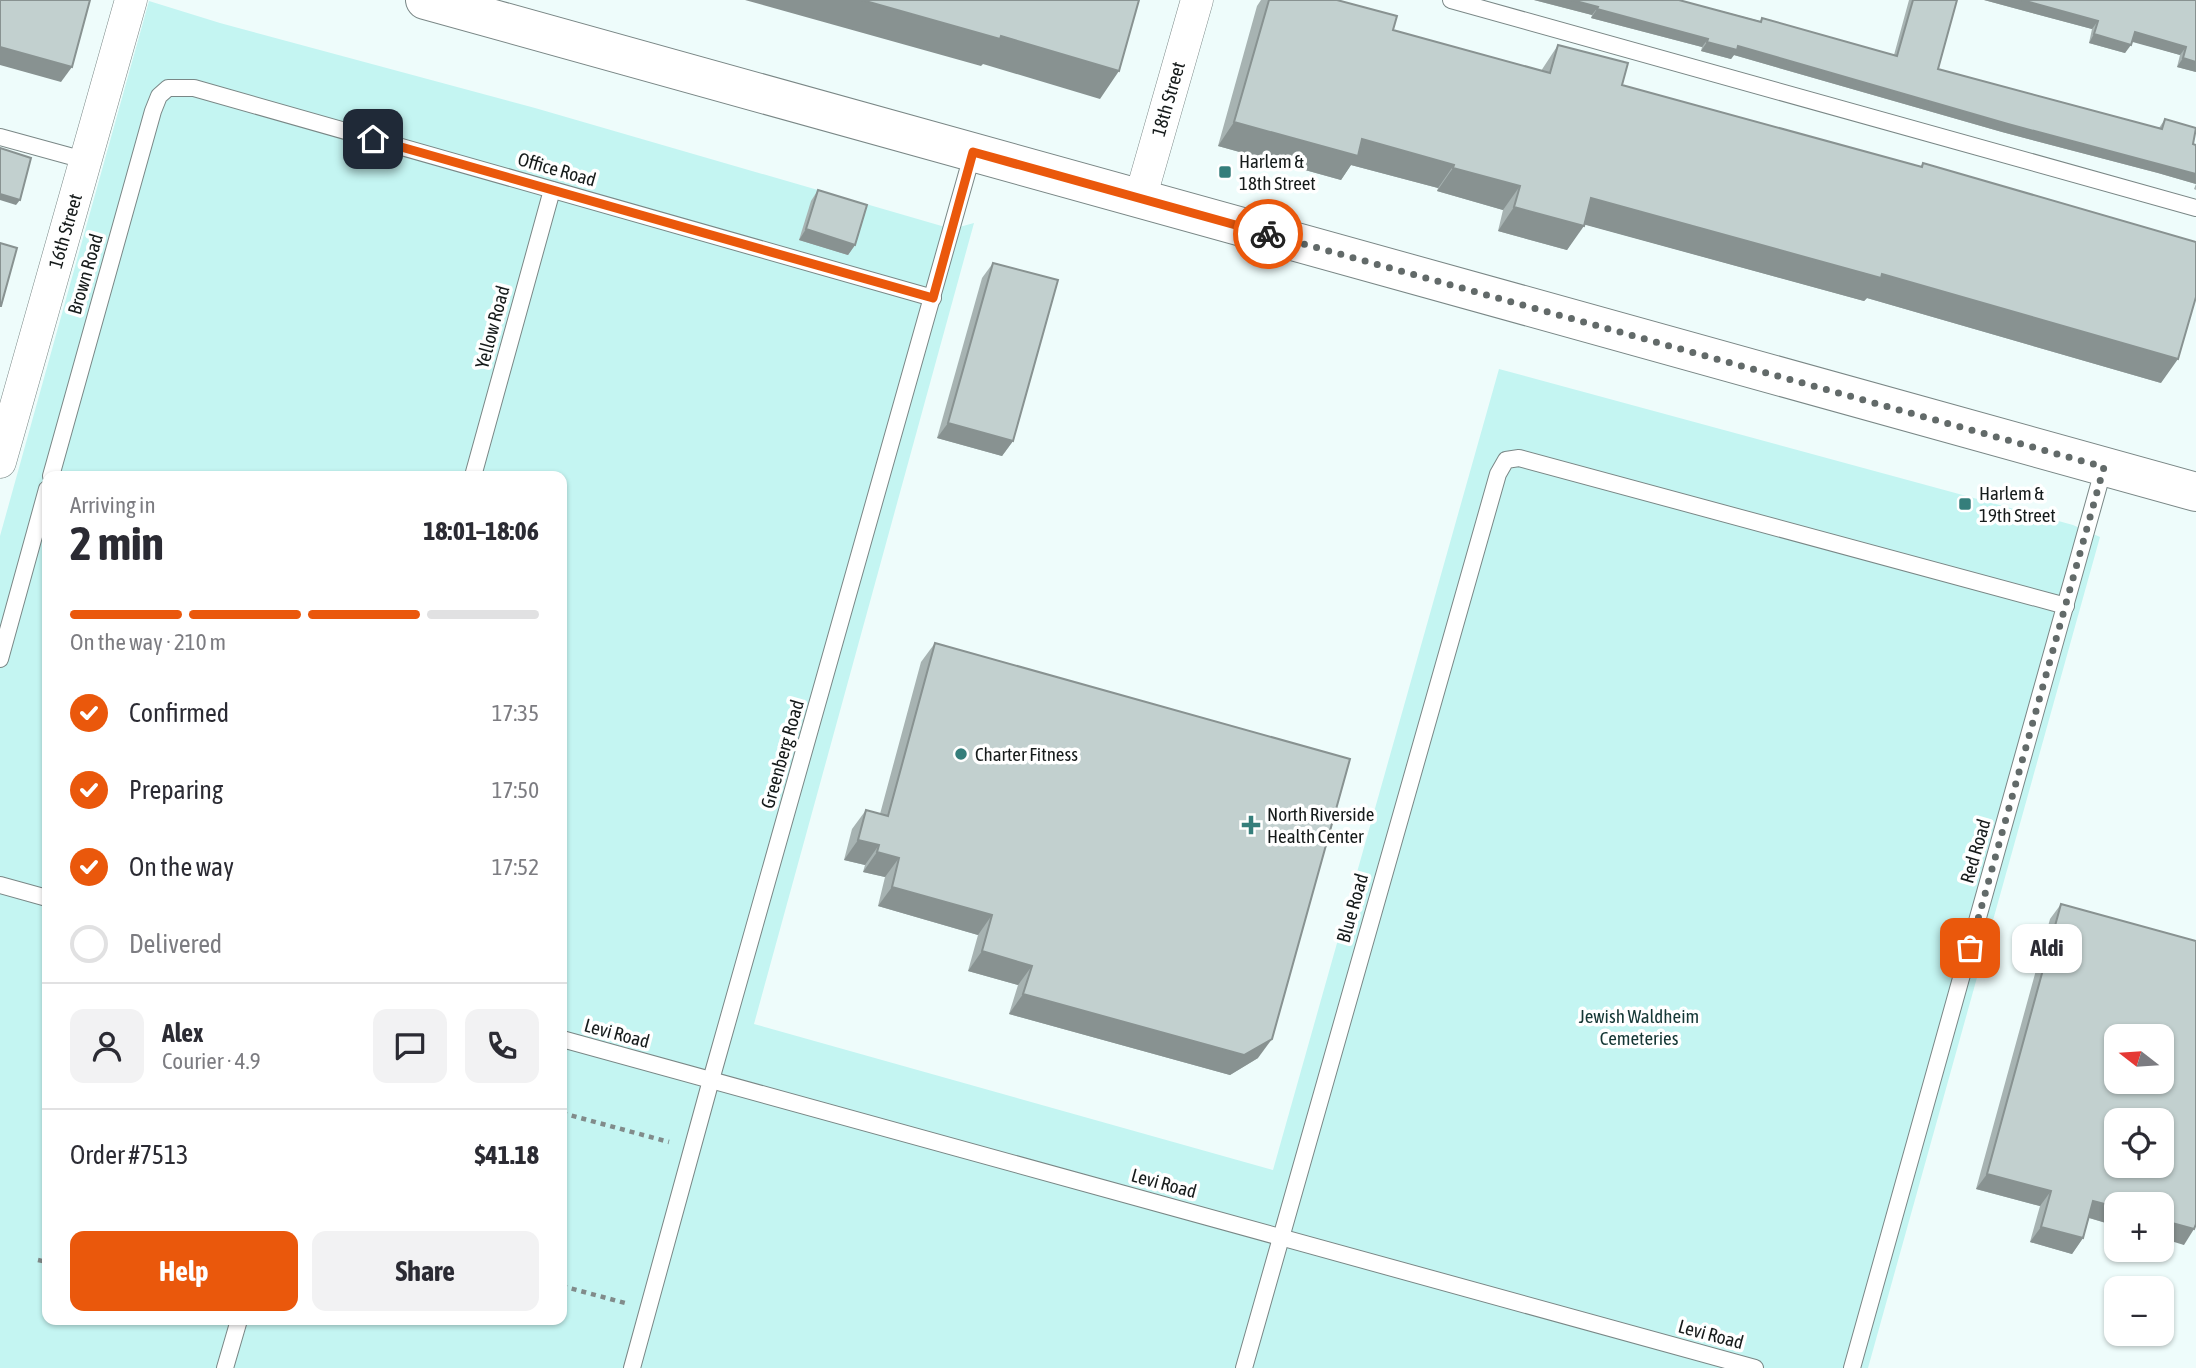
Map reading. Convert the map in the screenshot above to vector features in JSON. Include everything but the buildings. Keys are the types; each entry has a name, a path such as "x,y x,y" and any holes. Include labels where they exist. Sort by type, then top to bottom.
{"main road":[{"path":"425,0 2196,492"}],"street":[{"name":"16th Street","path":"0,462 9,397 131,0"},
{"name":"18th Street","path":"1140,199 1197,0"}],"lane":[{"path":"1451,0 2196,208"},
{"name":"Office Road","path":"168,88 194,88 933,298"},
{"name":"Brown Road","path":"52,471 153,111 159,96 168,88"},
{"path":"0,136 84,160"},
{"name":"Greenberg Road","path":"632,1368 973,152"},
{"name":"Yellow Road","path":"474,471 552,190"},
{"name":"Blue Road","path":"1244,1368 1498,474 1506,460 1519,458 2066,606"},
{"name":"Red Road","path":"1852,1368 2104,467"},
{"path":"0,659 42,507"},
{"path":"0,885 42,897"},
{"name":"Levi Road","path":"567,1040 1755,1368"},
{"path":"225,1368 238,1325"}],"path":[{"path":"567,1114 692,1149"},
{"path":"38,1260 42,1261"},
{"path":"567,1287 649,1309"}],"green space":[{"name":"Jewish Waldheim Cemeteries","path":"149,1 220,23 535,108 952,229 974,223 754,1024 1273,1170 1499,369 2073,525 2100,537 1868,1368 0,1368 0,536"}],"way so far":[{"path":"1268,234 2104,467 1970,948"}],"place":[{"name":"Harlem & 18th Street","path":"1225,172"},
{"name":"Harlem & 19th Street","path":"1965,504"},
{"name":"Charter Fitness","path":"961,754"},
{"name":"North Riverside Health Center","path":"1251,825"},
{"name":"Aldi","path":"1970,948"}],"route":[{"path":"373,139 933,298 973,152 1268,234"}]}
